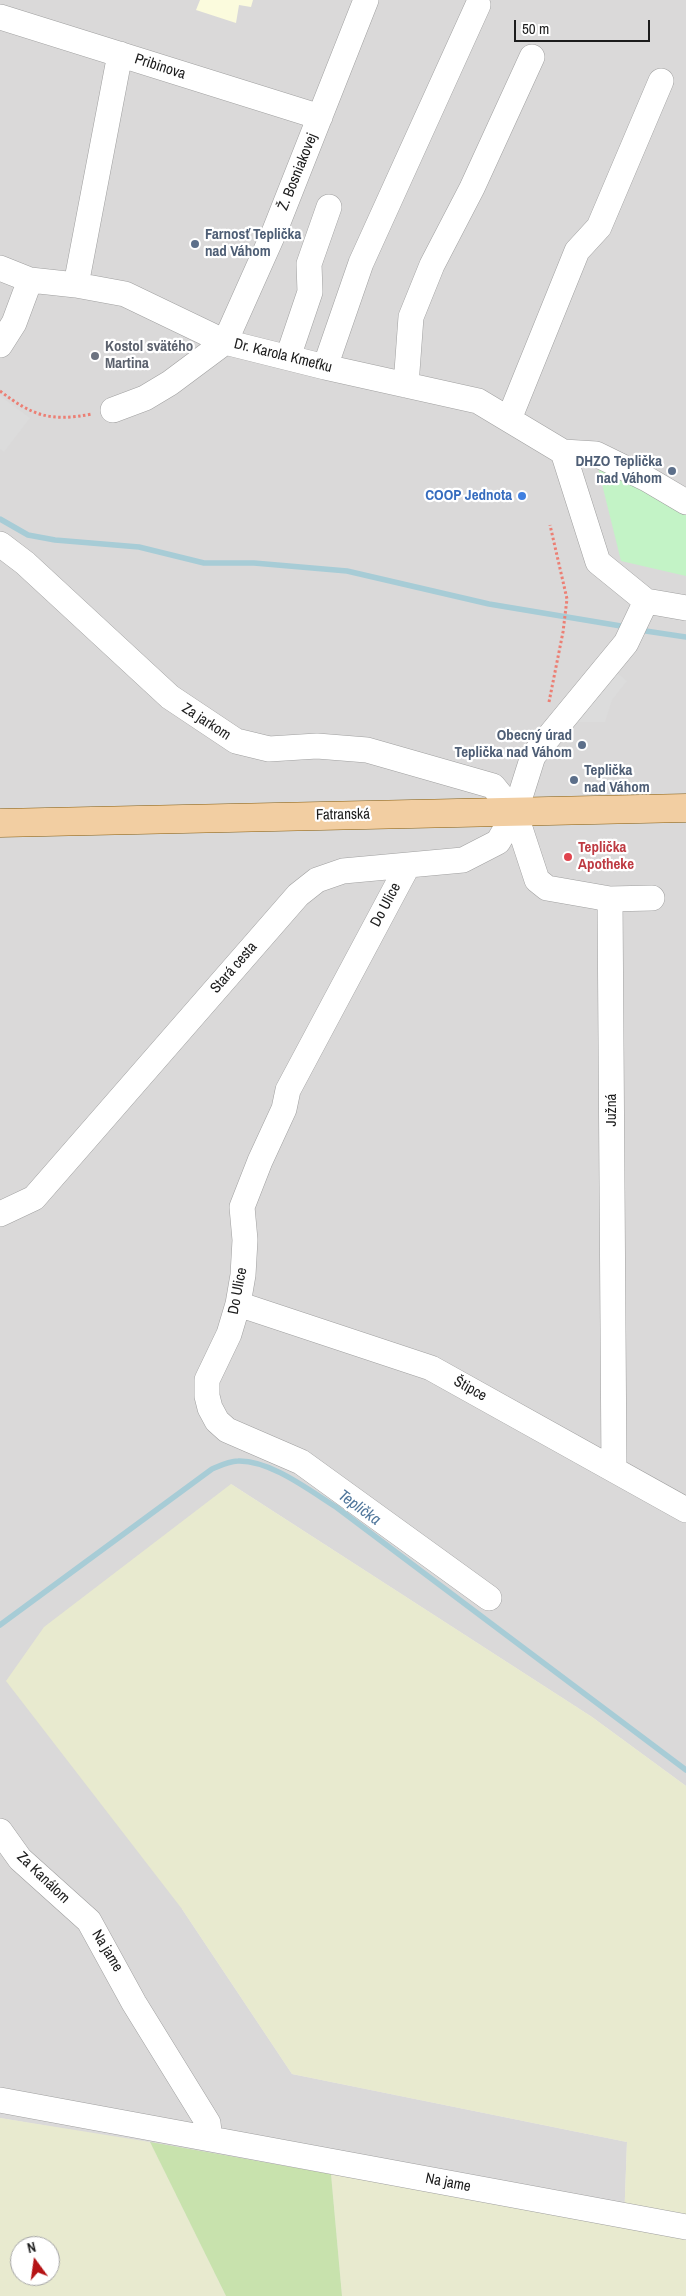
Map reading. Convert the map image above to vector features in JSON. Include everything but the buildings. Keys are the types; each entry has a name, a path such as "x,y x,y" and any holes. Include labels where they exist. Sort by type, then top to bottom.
{"main road":[{"name":"Fatranská","path":"0,823 686,808"}],"street":[{"name":"Ž. Bosniakovej","path":"225,342 275,230 366,0"},
{"path":"325,367 361,263 478,5"},
{"name":"Pribinova","path":"0,17 320,117"},
{"path":"76,285 120,54"},
{"path":"406,385 411,317 432,265 472,188 532,57"},
{"path":"509,419 578,251 599,227 661,81"},
{"path":"288,357 310,292 309,264 329,208"},
{"name":"Dr. Karola Kmeťku","path":"0,268 30,280 76,285 125,294 225,342 325,367 478,401 563,452"},
{"path":"0,345 14,323 30,280"},
{"path":"112,410 144,398 170,383 225,342"},
{"path":"686,502 647,479 596,454 563,452 598,562 638,620 686,608"},
{"name":"Za jarkom","path":"0,544 25,563 170,697 236,741 269,749 317,746 367,750 493,786 515,813"},
{"name":"Stará cesta","path":"0,1214 34,1198 298,895 317,880 343,871 406,867 463,860 498,842 515,813 532,756 638,620"},
{"path":"515,813 537,880 547,888 610,898 652,898"},
{"name":"Do Ulice","path":"406,867 288,1090 284,1109 260,1160 242,1207 245,1240 244,1275 229,1334 207,1380 207,1396 217,1421 227,1430 301,1462 489,1598"},
{"name":"Južná","path":"610,898 614,1469"},
{"name":"Štipce","path":"238,1304 431,1368 686,1510"},
{"name":"Za Kanálom","path":"0,1831 20,1859 89,1921"},
{"name":"Na jame","path":"89,1921 134,2003 208,2123 210,2138"},
{"name":"Na jame","path":"0,2100 686,2227"}],"path":[{"path":"0,391 32,413 53,416 81,416 112,410"},
{"path":"548,708 567,603 550,525"}],"shaded area":[{"path":"0,0 686,0 686,1786 592,1717 231,1484 182,1909 292,2074 627,2142 624,2223 0,2118"},
{"path":"200,0 253,0 251,7 239,5 236,23 196,10"},
{"path":"0,396 30,418 4,452 0,449"},
{"path":"615,671 627,681 612,700 605,722 571,722"},
{"path":"231,1484 592,1717 686,1786 686,2296 342,2296 331,2174 624,2223 627,2142 292,2074 182,1909 6,1681 44,1627"},
{"path":"0,2118 150,2142 226,2296 0,2296"}],"green space":[{"path":"597,464 686,511 686,576 621,561"},
{"path":"150,2142 331,2174 342,2296 226,2296"}],"waterway":[{"path":"0,519 28,535 55,540 139,547 204,563 254,563 347,571 489,604 627,627"},
{"path":"639,630 686,637"},
{"name":"Teplička","path":"0,1625 212,1469 231,1462 250,1462 263,1465 289,1477 336,1507 686,1770"}],"place":[{"name":"Farnosť Teplička nad Váhom","path":"195,244"},
{"name":"Kostol svätého Martina","path":"95,356"},
{"name":"DHZO Teplička nad Váhom","path":"672,471"},
{"name":"COOP Jednota","path":"522,496"},
{"name":"Obecný úrad Teplička nad Váhom","path":"582,745"},
{"name":"Teplička nad Váhom","path":"574,780"},
{"name":"Teplička Apotheke","path":"568,857"}]}
